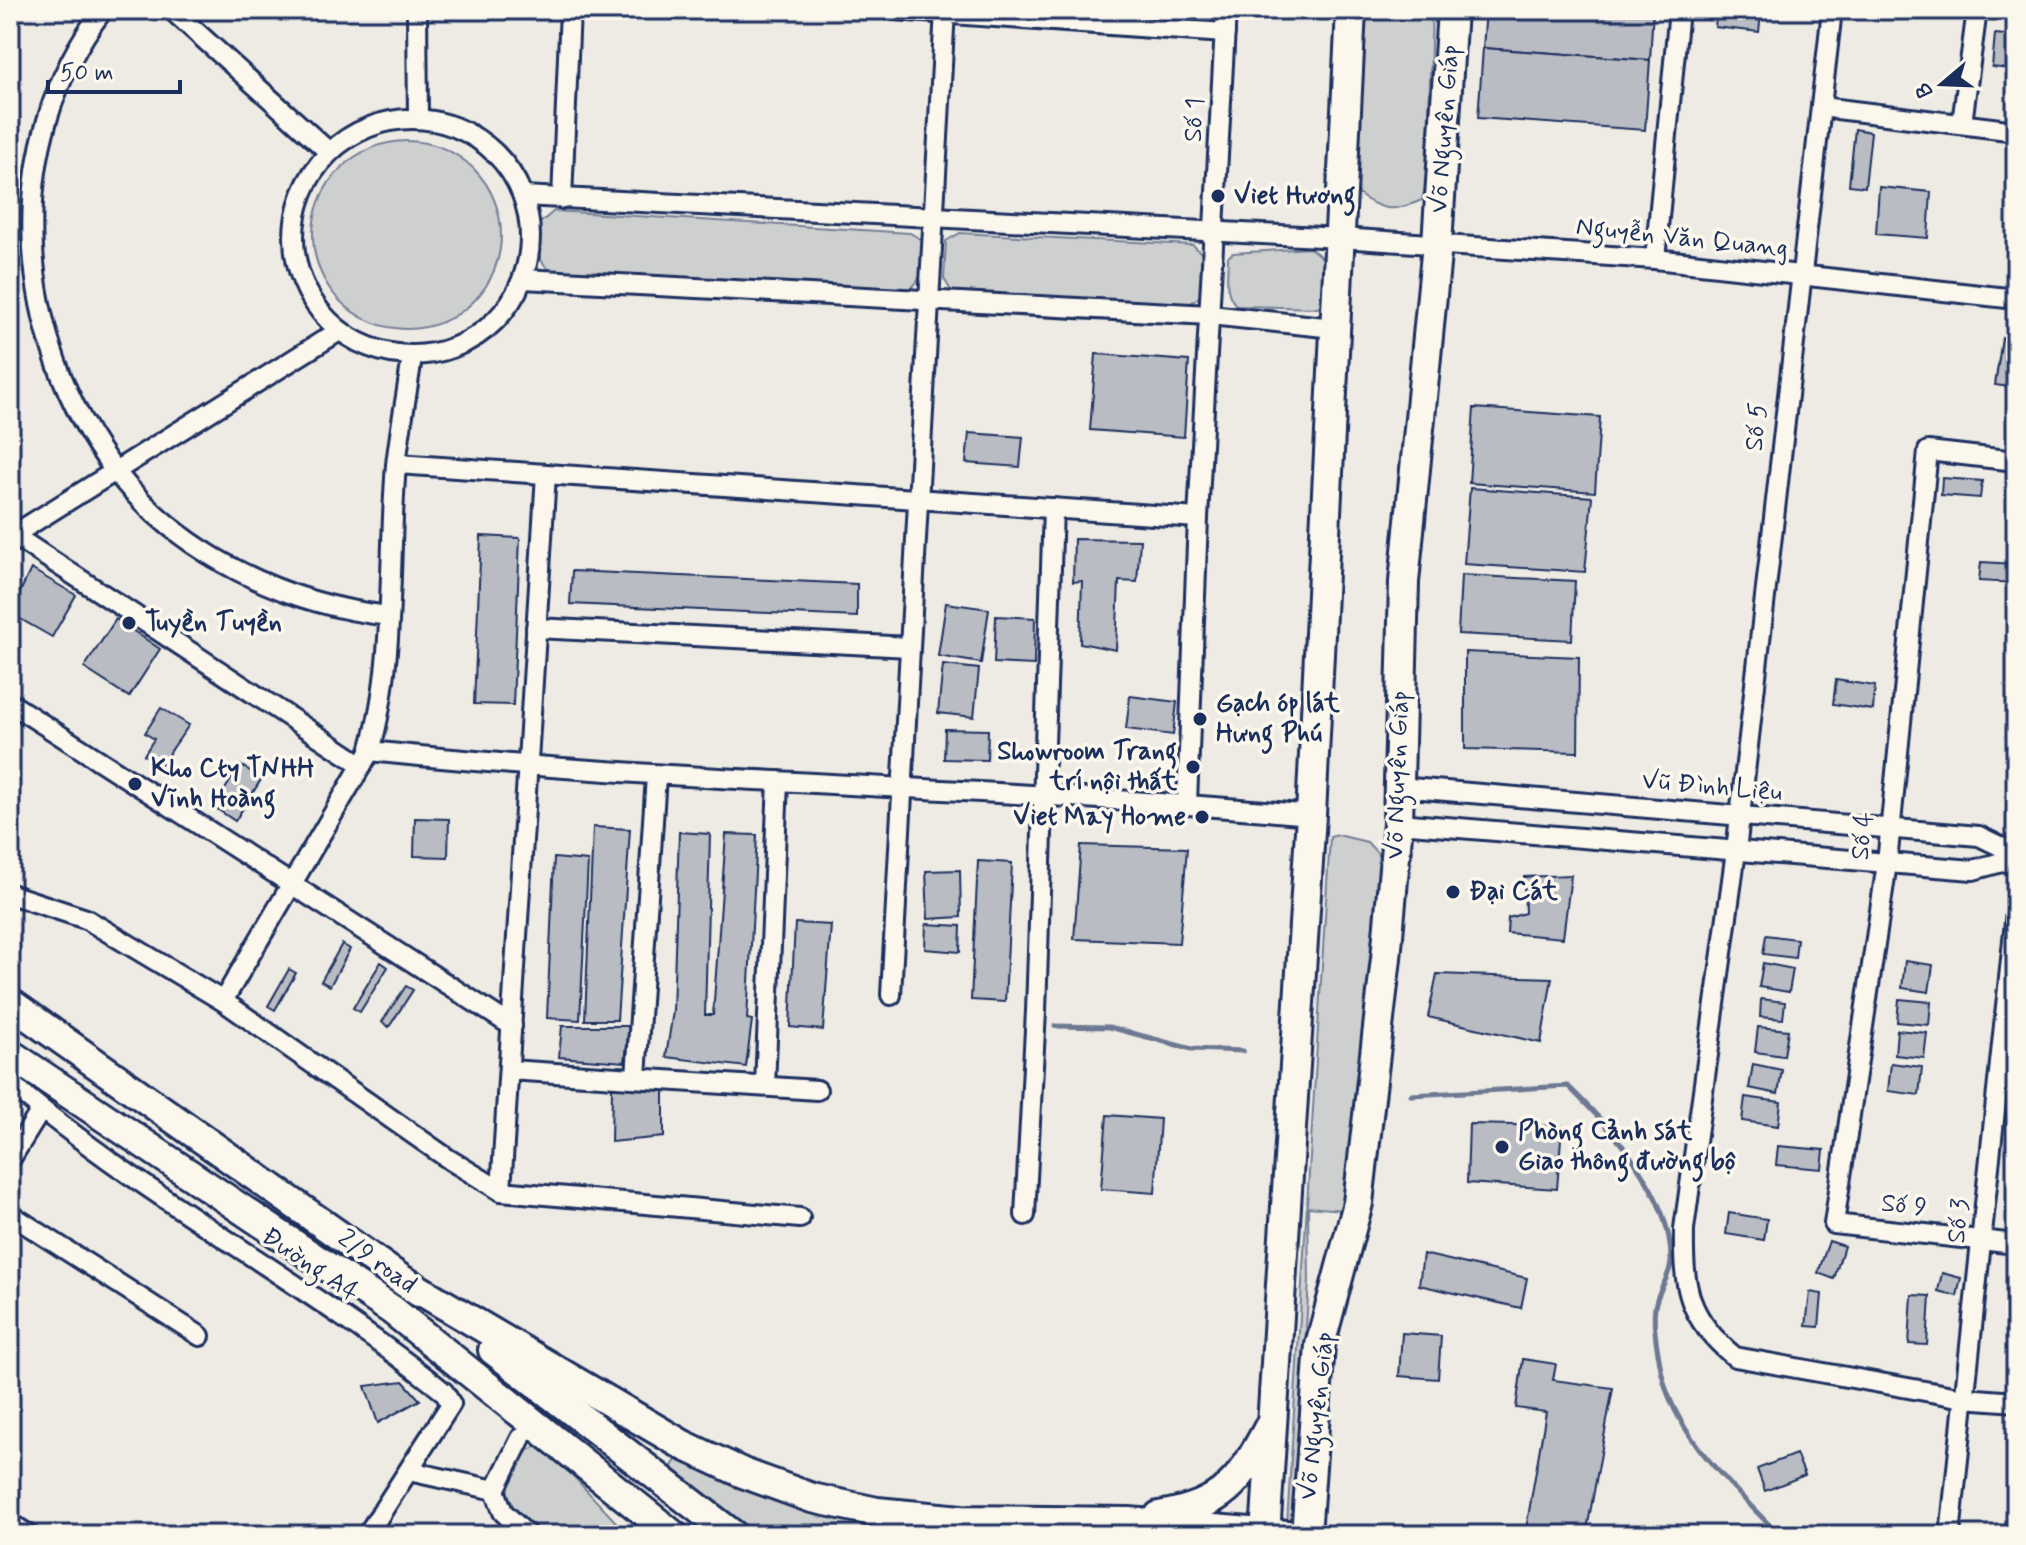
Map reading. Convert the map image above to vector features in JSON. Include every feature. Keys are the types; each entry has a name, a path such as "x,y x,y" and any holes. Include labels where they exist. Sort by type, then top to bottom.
{"highway":[{"name":"Võ Nguyên Giáp","path":"1272,1535 1275,1415 1311,815 1351,10"},
{"name":"Võ Nguyên Giáp","path":"1306,1535 1320,1345 1358,1203 1398,823 1404,582 1437,244 1452,10"},
{"name":"2/9 road","path":"10,1003 406,1282 733,1535"},
{"name":"2/9 road","path":"10,1054 392,1310 673,1535"},
{"path":"406,1282 683,1445 743,1473 812,1498 877,1512 961,1520 1129,1522 1272,1535"},
{"path":"1129,1522 1192,1510 1236,1484 1275,1415"},
{"path":"601,1478 666,1535"}],"street":[{"path":"103,10 67,65 36,146 28,226 32,279 57,368 77,410 117,472 166,521 244,575 295,597 349,611 388,616"},
{"path":"172,10 329,152"},
{"path":"417,10 418,118"},
{"path":"562,199 570,10"},
{"path":"894,10 945,11 1225,33"},
{"name":"Số 1","path":"1187,803 1198,518 1226,10"},
{"path":"1655,259 1679,10"},
{"name":"Số 5","path":"1832,10 1736,851 1684,1229 1683,1272 1689,1300 1708,1335 1735,1357 1964,1398"},
{"path":"1962,123 1977,10"},
{"path":"891,995 945,11"},
{"path":"1821,107 2016,131"},
{"path":"418,118 452,125 482,142 506,166 523,196 530,238 523,279 505,311 479,335 448,351 412,357 373,350 339,331 313,303 297,269 293,232 301,195 329,152 347,137 381,122 418,118"},
{"name":"Nguyễn Văn Quang","path":"523,196 1341,238 1655,259 2016,299"},
{"path":"523,279 1210,315 1334,328"},
{"path":"339,331 117,472 11,535 366,758 1187,803 1311,815"},
{"path":"223,1001 366,758 377,728 388,616 397,464 412,357"},
{"name":"Số 4","path":"1834,1224 1887,863 1928,451 2016,461"},
{"path":"397,464 1198,518"},
{"path":"501,1191 546,474"},
{"path":"1025,1215 1053,508"},
{"path":"536,628 910,647"},
{"path":"10,703 512,1026"},
{"path":"636,1077 656,776"},
{"path":"765,1086 778,781"},
{"name":"Vũ Đình Liệu","path":"1399,787 1979,836 2016,856"},
{"name":"Vũ Đình Liệu","path":"1398,823 1973,870 2016,856"},
{"path":"10,894 86,919 223,1001 450,1160 501,1191 800,1218"},
{"name":"Số 3","path":"1950,1535 2016,912"},
{"path":"509,1070 817,1090"},
{"name":"Đường A4","path":"10,1083 68,1133 376,1341 444,1392 451,1404 367,1535"},
{"path":"10,1160 41,1110"},
{"path":"10,1214 200,1336"},
{"name":"Số 9","path":"1834,1224 2016,1244"},
{"path":"1964,1398 2016,1402"},
{"path":"521,1438 495,1490 503,1512 527,1535"},
{"path":"409,1471 495,1490"},
{"path":"10,1523 29,1535"}],"shaded area":[{"path":"1362,10 1432,10 1427,180 1422,200 1404,207 1382,207 1358,194"},
{"path":"407,141 443,148 473,169 494,199 501,235 494,271 473,301 443,322 407,329 371,322 341,301 320,271 313,235 320,199 341,169 371,148"},
{"path":"554,211 910,233 924,241 923,264 916,283 903,291 553,272 542,262 538,244 540,223"},
{"path":"960,233 1193,245 1207,259 1202,295 1189,304 952,292 944,279 946,241"},
{"path":"1310,248 1325,260 1322,303 1318,308 1237,306 1233,301 1227,277 1228,257 1233,253"},
{"path":"1338,835 1367,842 1380,856 1347,1205 1344,1210 1308,1207 1309,1280 1294,1524 1287,1524 1330,837"},
{"path":"539,1446 549,1450 628,1535 538,1535 511,1510 506,1482 528,1450"},
{"path":"676,1460 810,1503 1064,1535 755,1535 670,1469"}],"building":[{"path":"1486,10 1653,10 1650,60 1483,48"},
{"path":"1717,10 1761,13 1759,32 1715,27"},
{"path":"1995,34 2016,36 2016,70 1992,67"},
{"path":"1483,48 1650,60 1645,130 1478,118"},
{"path":"1855,129 1871,132 1865,187 1849,185"},
{"path":"1879,187 1931,192 1928,238 1876,234"},
{"path":"2002,338 2016,340 2016,388 1995,385"},
{"path":"1096,354 1189,361 1184,437 1090,430"},
{"path":"1474,408 1600,417 1595,492 1469,483"},
{"path":"969,433 1023,437 1020,467 966,463"},
{"path":"1942,478 1982,481 1980,498 1941,495"},
{"path":"1470,488 1592,497 1585,572 1464,564"},
{"path":"481,536 520,538 513,705 474,704"},
{"path":"1074,539 1140,540 1137,582 1119,581 1116,650 1080,643 1082,581 1073,582"},
{"path":"1981,562 2016,564 2016,583 1979,581"},
{"path":"31,569 76,595 52,637 10,613"},
{"path":"572,571 857,584 857,617 570,604"},
{"path":"1461,575 1575,581 1572,640 1458,634"},
{"path":"946,603 989,609 981,663 938,656"},
{"path":"996,616 1035,618 1034,665 994,663"},
{"path":"116,619 160,649 129,697 84,668"},
{"path":"1465,652 1579,657 1578,752 1465,749"},
{"path":"943,665 979,669 974,717 938,713"},
{"path":"1836,680 1875,686 1873,710 1833,704"},
{"path":"1130,696 1177,702 1173,735 1126,729"},
{"path":"161,708 189,725 161,765 144,755 154,739 145,733"},
{"path":"945,729 988,730 987,760 944,759"},
{"path":"240,765 262,778 235,821 214,807"},
{"path":"415,818 449,819 448,857 414,856"},
{"path":"593,827 630,829 617,1020 585,1020"},
{"path":"679,832 710,834 705,1015 713,1015 726,834 757,835 747,1019 752,1020 746,1067 666,1057 673,1011"},
{"path":"1081,845 1187,848 1179,943 1074,939"},
{"path":"554,858 588,861 580,1020 547,1018"},
{"path":"978,861 1012,863 1005,1002 971,1000"},
{"path":"960,870 961,917 928,919 926,871"},
{"path":"1571,875 1563,938 1507,933 1508,918 1525,913 1524,877"},
{"path":"795,923 831,925 823,1030 790,1027"},
{"path":"926,924 961,926 960,952 925,949"},
{"path":"1766,935 1797,939 1795,958 1763,954"},
{"path":"342,944 350,949 330,986 321,981"},
{"path":"1905,961 1933,965 1929,992 1902,988"},
{"path":"381,962 388,967 360,1012 353,1008"},
{"path":"1763,963 1793,969 1789,992 1759,987"},
{"path":"289,969 296,973 275,1010 268,1006"},
{"path":"1437,974 1552,978 1541,1043 1428,1017"},
{"path":"406,986 413,990 389,1027 382,1022"},
{"path":"1761,999 1785,1002 1783,1019 1760,1017"},
{"path":"1899,999 1931,1002 1929,1025 1897,1022"},
{"path":"562,1026 629,1026 625,1062 559,1057"},
{"path":"1758,1027 1788,1030 1784,1056 1755,1052"},
{"path":"1897,1030 1927,1033 1924,1058 1895,1055"},
{"path":"1891,1063 1922,1067 1919,1095 1888,1091"},
{"path":"1753,1064 1782,1070 1778,1094 1749,1088"},
{"path":"664,1086 664,1137 611,1142 612,1088"},
{"path":"1745,1097 1781,1102 1778,1126 1742,1121"},
{"path":"1107,1115 1160,1119 1155,1193 1101,1189"},
{"path":"1469,1124 1562,1126 1557,1189 1467,1183"},
{"path":"1778,1146 1824,1150 1822,1169 1776,1165"},
{"path":"1729,1213 1767,1219 1764,1240 1726,1234"},
{"path":"1829,1241 1844,1246 1834,1279 1818,1273"},
{"path":"1423,1254 1527,1278 1521,1308 1419,1285"},
{"path":"1942,1273 1961,1278 1957,1296 1938,1291"},
{"path":"1810,1292 1822,1294 1819,1327 1806,1326"},
{"path":"1912,1295 1930,1296 1927,1345 1909,1344"},
{"path":"1402,1333 1441,1336 1438,1379 1399,1376"},
{"path":"1523,1359 1556,1364 1553,1380 1613,1388 1586,1535 1525,1535 1546,1412 1516,1408"},
{"path":"403,1381 420,1400 378,1423 365,1386"},
{"path":"1796,1454 1805,1475 1765,1491 1757,1469"}],"waterway":[{"path":"1055,1026 1109,1027 1192,1049 1243,1051"},
{"path":"1411,1095 1568,1086 1603,1122 1650,1188 1669,1236 1670,1267 1654,1314 1660,1366 1669,1397 1680,1420 1709,1461 1779,1535"}],"place":[{"name":"Viet Hương","path":"1218,196"},
{"name":"Tuyền Tuyền","path":"129,623"},
{"name":"Gạch óp lát Hưng Phú","path":"1200,719"},
{"name":"Showroom Trang trí nội thất","path":"1193,767"},
{"name":"Kho Cty TNHH Vĩnh Hoàng","path":"135,784"},
{"name":"Viet May Home","path":"1202,817"},
{"name":"Đại Cát","path":"1453,892"},
{"name":"Phòng Cảnh sát Giao thông đường bộ","path":"1502,1147"}]}
